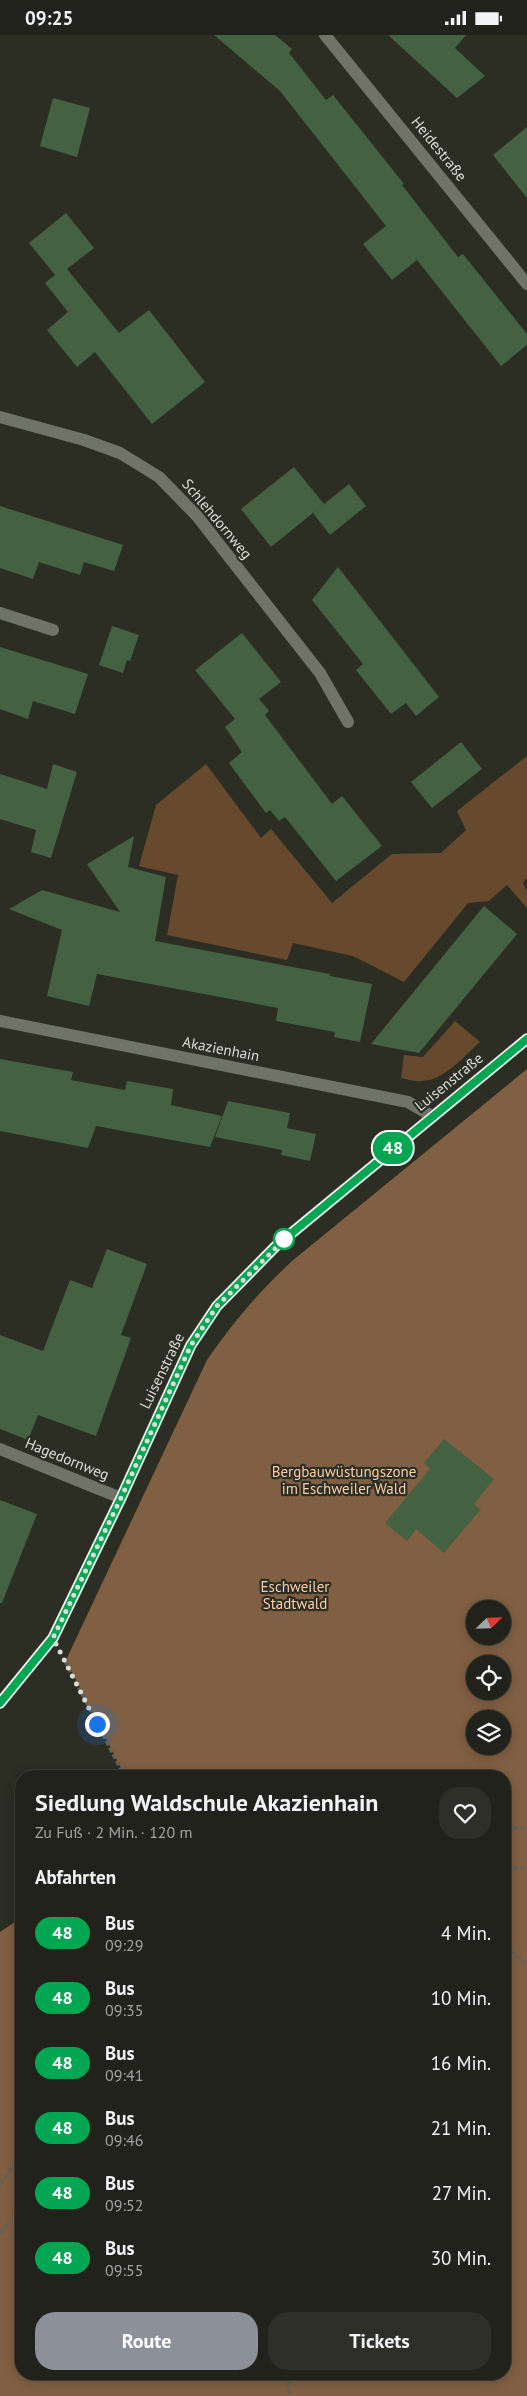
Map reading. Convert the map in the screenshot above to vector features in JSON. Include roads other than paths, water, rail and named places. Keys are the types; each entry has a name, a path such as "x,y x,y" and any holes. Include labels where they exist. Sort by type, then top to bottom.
{"street":[{"name":"Heidestraße","path":"325,35 527,284"},
{"name":"Schlehdornweg","path":"0,417 93,443 120,453 159,477 197,516 320,673 348,722"},
{"path":"0,613 53,630"},
{"name":"Akazienhain","path":"0,1021 408,1102 432,1116"},
{"name":"Luisenstraße","path":"0,1703 53,1638 121,1498 191,1345 217,1306 276,1246 527,1039"},
{"name":"Hagedornweg","path":"0,1449 121,1498"}],"park label":[{"name":"Bergbauwüstungszone im Eschweiler Wald","path":"344,1480"},
{"name":"Eschweiler Stadtwald","path":"295,1596"}]}
